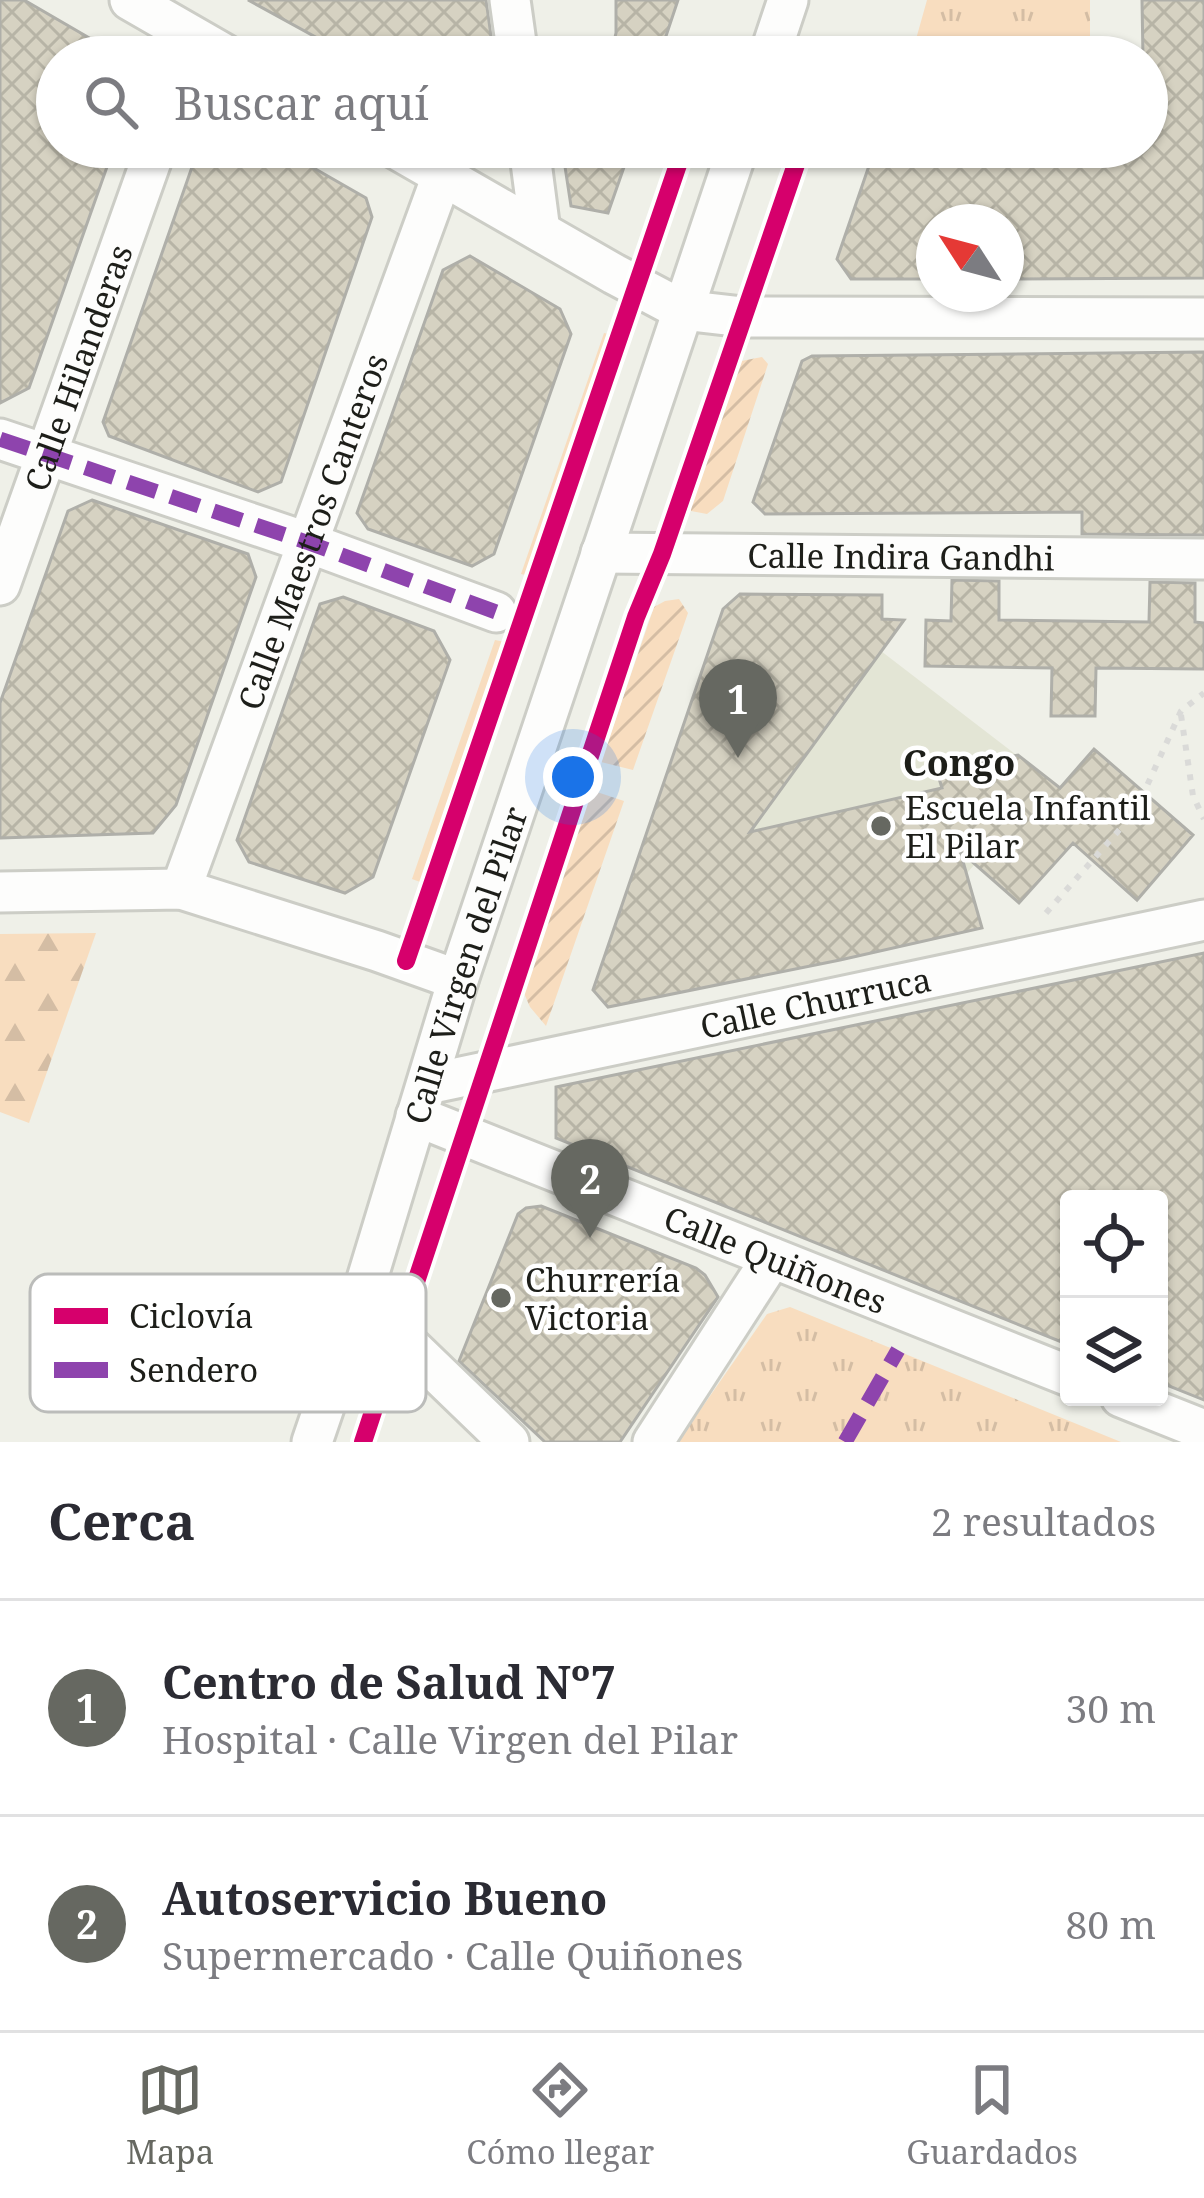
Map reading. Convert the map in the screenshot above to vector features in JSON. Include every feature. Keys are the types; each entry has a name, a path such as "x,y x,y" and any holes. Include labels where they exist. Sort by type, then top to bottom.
{"street":[{"path":"130,0 183,36"},
{"path":"510,0 515,36"},
{"path":"776,36 788,0"},
{"name":"Calle Hilanderas","path":"0,585 149,168"},
{"path":"428,168 682,310 743,317 1204,319"},
{"path":"532,168 540,231"},
{"name":"Calle Virgen del Pilar","path":"369,1274 458,980 731,168"},
{"name":"Calle Maestros Canteros","path":"182,889 442,176"},
{"path":"0,439 496,612"},
{"name":"Calle Indira Gandhi","path":"601,553 1204,560"},
{"path":"0,892 182,889 458,980"},
{"name":"Calle Churruca","path":"422,1100 1204,920"},
{"name":"Calle Quiñones","path":"422,1100 772,1258 1060,1372"},
{"path":"653,1442 772,1258"},
{"path":"426,1362 508,1442"},
{"path":"1140,1406 1193,1432"},
{"name":"Calle Virgen del Pilar","path":"312,1442 322,1412"}],"path":[{"path":"1006,962 1135,812 1181,712 1204,693"},
{"path":"1181,712 1193,796 1204,819"}],"shaded area":[{"name":"Escuela Infantil El Pilar","path":"881,651 1049,780 967,873 982,929 844,960 710,888"}],"green space":[{"path":"927,0 1090,0 1090,36 917,36"},
{"path":"604,333 618,336 538,578 521,574"},
{"path":"762,357 768,364 723,501 707,514 691,511 690,493 736,362"},
{"path":"679,599 688,613 633,770 601,762 654,607"},
{"path":"495,640 515,644 431,886 412,879"},
{"path":"588,789 624,801 546,1026 523,991"},
{"path":"96,933 29,1123 0,1112 0,934"},
{"path":"790,1307 1121,1442 678,1442 767,1314"}],"building":[{"path":"0,0 24,0 86,36 36,36 36,168 107,168 29,388 0,403"},
{"path":"248,0 486,0 491,36 314,36"},
{"path":"616,0 678,0 666,36 616,33"},
{"path":"1142,0 1204,0 1204,278 1024,279 1024,204 916,204 916,279 851,279 837,259 868,168 1168,168 1168,36 1143,36"},
{"path":"192,168 314,168 366,198 372,217 281,482 258,492 109,436 103,422"},
{"path":"565,168 624,168 608,213 571,206"},
{"path":"470,256 560,309 571,334 494,554 472,566 368,529 357,513 443,270"},
{"path":"1204,352 1204,535 1082,534 1082,512 765,514 753,502 802,361 812,356"},
{"path":"92,500 248,554 256,577 176,805 153,833 0,838 0,703 68,511"},
{"path":"952,580 999,581 999,620 1149,622 1150,582 1195,583 1195,622 1204,623 1204,669 1096,668 1095,716 1051,716 1052,668 925,666 926,620 951,621"},
{"path":"740,594 882,595 882,619 904,620 750,832 942,788 937,772 1018,755 1060,788 1094,749 1193,835 1137,900 1073,843 1019,903 960,851 982,928 608,1007 593,990 723,609"},
{"path":"343,597 434,631 450,660 373,877 345,893 249,862 237,840 320,604"},
{"path":"1204,953 1204,1400 1168,1386 1168,1190 1060,1190 1060,1341 556,1138 556,1087"},
{"path":"541,1206 696,1268 718,1297 620,1442 545,1442 459,1361 518,1214"}],"marked path":[{"path":"0,439 496,612"},
{"path":"845,1442 898,1350"}],"cycle path":[{"path":"406,961 677,168"},
{"path":"419,1274 636,617 795,168"},
{"path":"363,1442 373,1412"}],"place":[{"name":"Centro de Salud Nº7","path":"738,758"},
{"name":"Escuela Infantil El Pilar","path":"881,826"},
{"name":"Autoservicio Bueno","path":"590,1238"},
{"name":"Churrería Victoria","path":"501,1298"}],"district":[{"name":"Congo","path":"959,762"}]}
